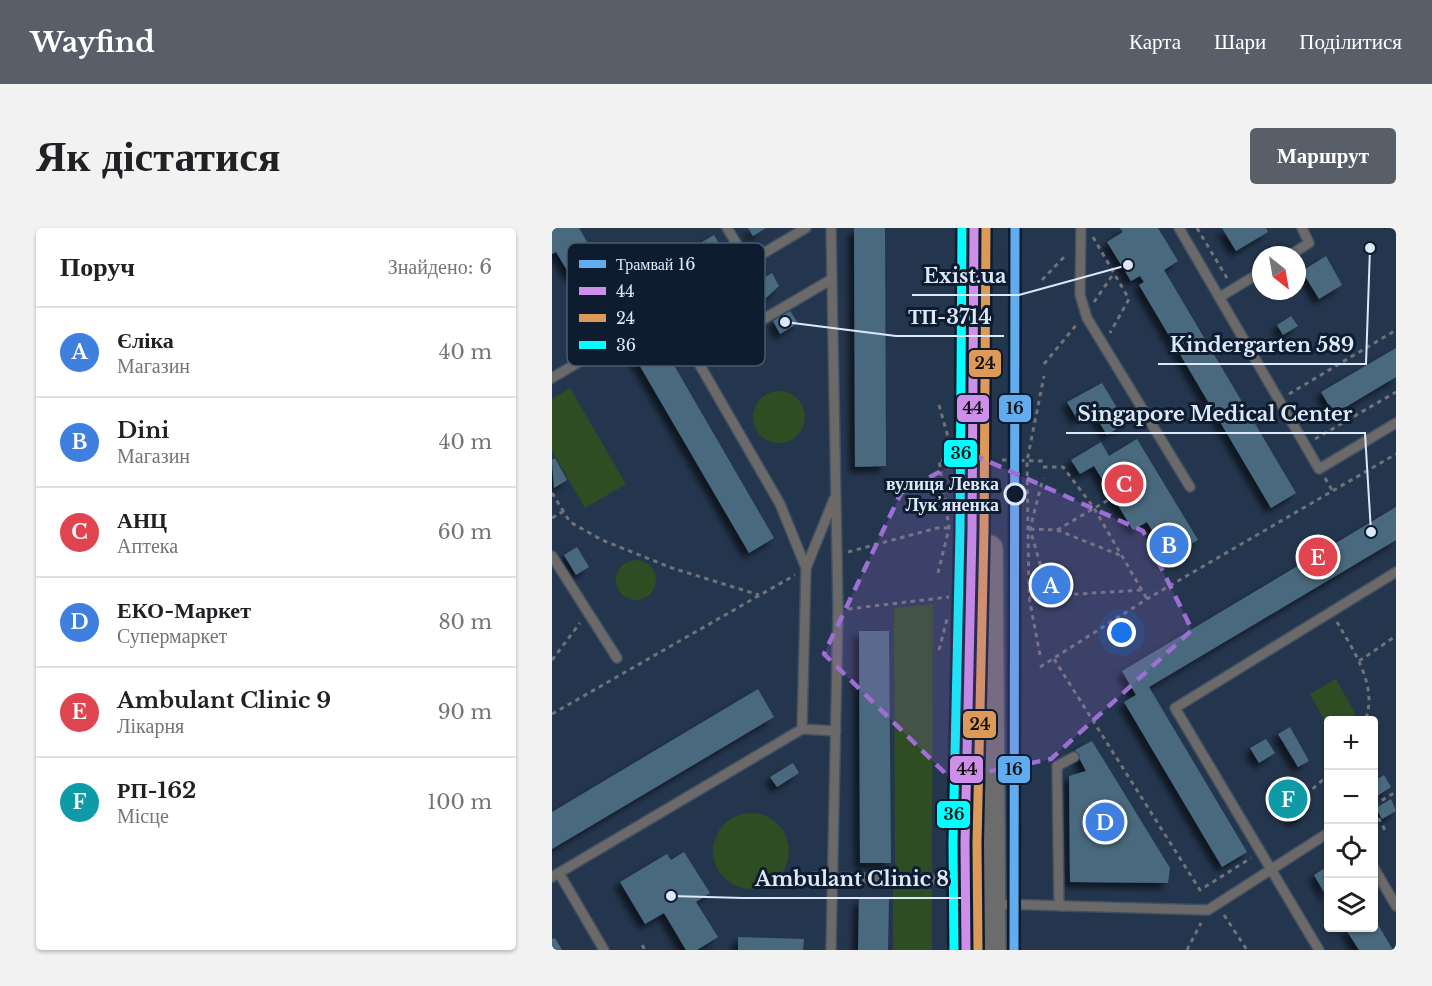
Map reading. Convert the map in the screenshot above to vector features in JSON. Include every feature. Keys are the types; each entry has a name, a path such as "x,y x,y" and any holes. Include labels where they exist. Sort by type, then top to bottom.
{"main road":[{"path":"966,950 974,228"},
{"path":"992,228 989,532 992,950"}],"lane":[{"path":"727,228 736,243"},
{"path":"765,252 806,228"},
{"path":"831,228 838,555 831,950"},
{"path":"1081,228 1080,296 1086,314 1190,487"},
{"path":"1179,228 1319,469 1396,423"},
{"path":"1302,228 1309,243 1304,246"},
{"path":"1220,297 1252,277"},
{"path":"765,318 832,279"},
{"path":"1092,327 1092,338 1139,416 1148,418"},
{"path":"552,378 572,366"},
{"path":"701,366 780,504 806,568"},
{"path":"802,729 806,568 837,494"},
{"path":"552,556 617,658"},
{"path":"1319,950 1175,708 1396,572"},
{"path":"604,950 555,875 802,729 836,731"},
{"path":"1059,906 1057,766 1074,757"},
{"path":"815,877 965,891 993,904 1208,910 1324,836"},
{"path":"1378,875 1396,906"}],"path":[{"path":"1088,228 1129,299 1104,345"},
{"path":"1197,228 1233,289"},
{"path":"1042,280 1081,239"},
{"path":"1044,364 1086,314 1114,273"},
{"path":"1279,400 1396,330"},
{"path":"1040,655 1029,597 1027,461 1044,376"},
{"path":"1305,445 1396,392"},
{"path":"938,573 949,528 939,460 955,461 939,405"},
{"path":"1040,667 1147,599 1396,454"},
{"path":"1002,460 1043,461"},
{"path":"1043,467 1063,467 1094,508 1147,599"},
{"path":"1043,478 1030,529 1043,574"},
{"path":"552,493 570,522 602,540 672,568 759,595"},
{"path":"1057,530 1110,499"},
{"path":"552,518 564,511"},
{"path":"838,555 937,528 949,528"},
{"path":"1030,529 1057,530 1122,556"},
{"path":"552,714 806,568"},
{"path":"1029,597 1142,590"},
{"path":"838,610 953,597"},
{"path":"552,660 588,612"},
{"path":"1331,612 1359,661 1368,690 1367,716"},
{"path":"939,650 948,618"},
{"path":"1359,661 1396,636"},
{"path":"1054,658 1200,890 1262,852"},
{"path":"1306,795 1324,779"},
{"path":"1378,803 1394,793 1396,796"},
{"path":"1378,817 1385,830"},
{"path":"1187,950 1208,910"},
{"path":"1224,915 1247,950"},
{"path":"642,945 645,950"}],"highlighted area":[{"path":"972,454 1143,531 1192,630 1051,759 951,779 824,654 901,493"}],"green space":[{"path":"570,388 626,484 585,508 552,451 552,399"},
{"path":"779,391 789,393 797,399 803,407 805,417 803,427 797,435 789,441 779,443 769,441 761,435 755,427 753,417 755,407 761,399 769,393"},
{"path":"636,560 644,561 650,566 655,572 655,588 650,594 644,599 636,600 628,599 622,594 617,588 616,580 617,572 622,566 628,561"},
{"path":"933,604 932,872 895,872 894,608"},
{"path":"1336,679 1356,715 1324,716 1324,720 1310,694"},
{"path":"751,813 766,816 778,824 786,836 789,851 786,866 778,878 766,886 751,889 736,886 724,878 716,866 713,851 716,836 724,824 736,816"},
{"path":"893,888 932,889 932,950 893,950"}],"building":[{"path":"552,228 579,228 588,243 567,243 567,270 556,252 552,254"},
{"path":"748,228 766,228 753,236"},
{"path":"854,228 885,228 886,466 855,467"},
{"path":"1120,228 1158,228 1178,261 1164,270 1296,493 1271,508 1139,285 1144,282 1140,276 1131,281 1107,242 1123,232"},
{"path":"1222,228 1266,228 1268,232 1236,251"},
{"path":"714,235 719,243 703,243"},
{"path":"1326,256 1342,285 1319,299 1306,278 1306,268"},
{"path":"772,273 779,286 766,298 765,296 765,277"},
{"path":"790,311 798,323 780,334 773,321"},
{"path":"1291,316 1298,326 1283,335 1277,325"},
{"path":"1396,348 1396,377 1334,414 1321,392"},
{"path":"640,366 674,366 774,538 749,553"},
{"path":"1102,383 1126,423 1107,435 1092,410 1077,419 1067,402"},
{"path":"1137,439 1198,540 1168,557 1147,522 1133,530 1094,466 1080,474 1071,460 1101,442 1109,456"},
{"path":"555,458 567,480 554,488 552,460"},
{"path":"1396,507 1396,540 1149,687 1247,852 1222,867 1124,702 1136,695 1122,671"},
{"path":"577,547 589,567 576,575 564,555"},
{"path":"859,631 889,631 891,863 860,863"},
{"path":"758,689 774,717 552,849 552,812"},
{"path":"1290,727 1309,761 1298,767 1278,734"},
{"path":"1266,739 1275,753 1259,763 1250,748"},
{"path":"1092,741 1170,868 1168,883 1070,882 1069,776 1086,771 1075,750"},
{"path":"793,763 799,773 777,787 770,777"},
{"path":"1384,775 1391,787 1378,795 1378,779"},
{"path":"1284,778 1305,814 1294,821 1272,784"},
{"path":"1391,799 1396,811 1382,819 1378,807"},
{"path":"684,852 710,893 696,902 718,937 697,950 686,950 664,913 645,924 620,882 667,854 671,860"},
{"path":"1324,869 1324,892 1314,875"},
{"path":"859,899 889,899 888,950 858,950"},
{"path":"1378,925 1393,950 1359,950 1348,932 1378,932"},
{"path":"738,937 804,939 803,950 738,950"},
{"path":"555,938 562,950 552,950 552,939"}],"tram line":[{"name":"16","path":"1014,950 1015,228"}],"transit line":[{"name":"36","path":"954,950 953,843 960,531 962,228"},
{"name":"44","path":"966,950 965,843 972,531 974,228"},
{"name":"24","path":"978,950 977,843 984,531 986,228"}],"place":[{"name":"Kindergarten 589","path":"1370,248"},
{"name":"Exist.ua","path":"1128,265"},
{"name":"ТП-3714","path":"785,322"},
{"name":"АНЦ","path":"1124,484"},
{"name":"вулиця Левка Лукʼяненка","path":"1015,494"},
{"name":"Singapore Medical Center","path":"1371,532"},
{"name":"Dini","path":"1169,545"},
{"name":"Ambulant Clinic 9","path":"1318,557"},
{"name":"Єліка","path":"1051,585"},
{"name":"РП-162","path":"1288,799"},
{"name":"ЕКО-Маркет","path":"1105,822"},
{"name":"Ambulant Clinic 8","path":"671,896"}]}
